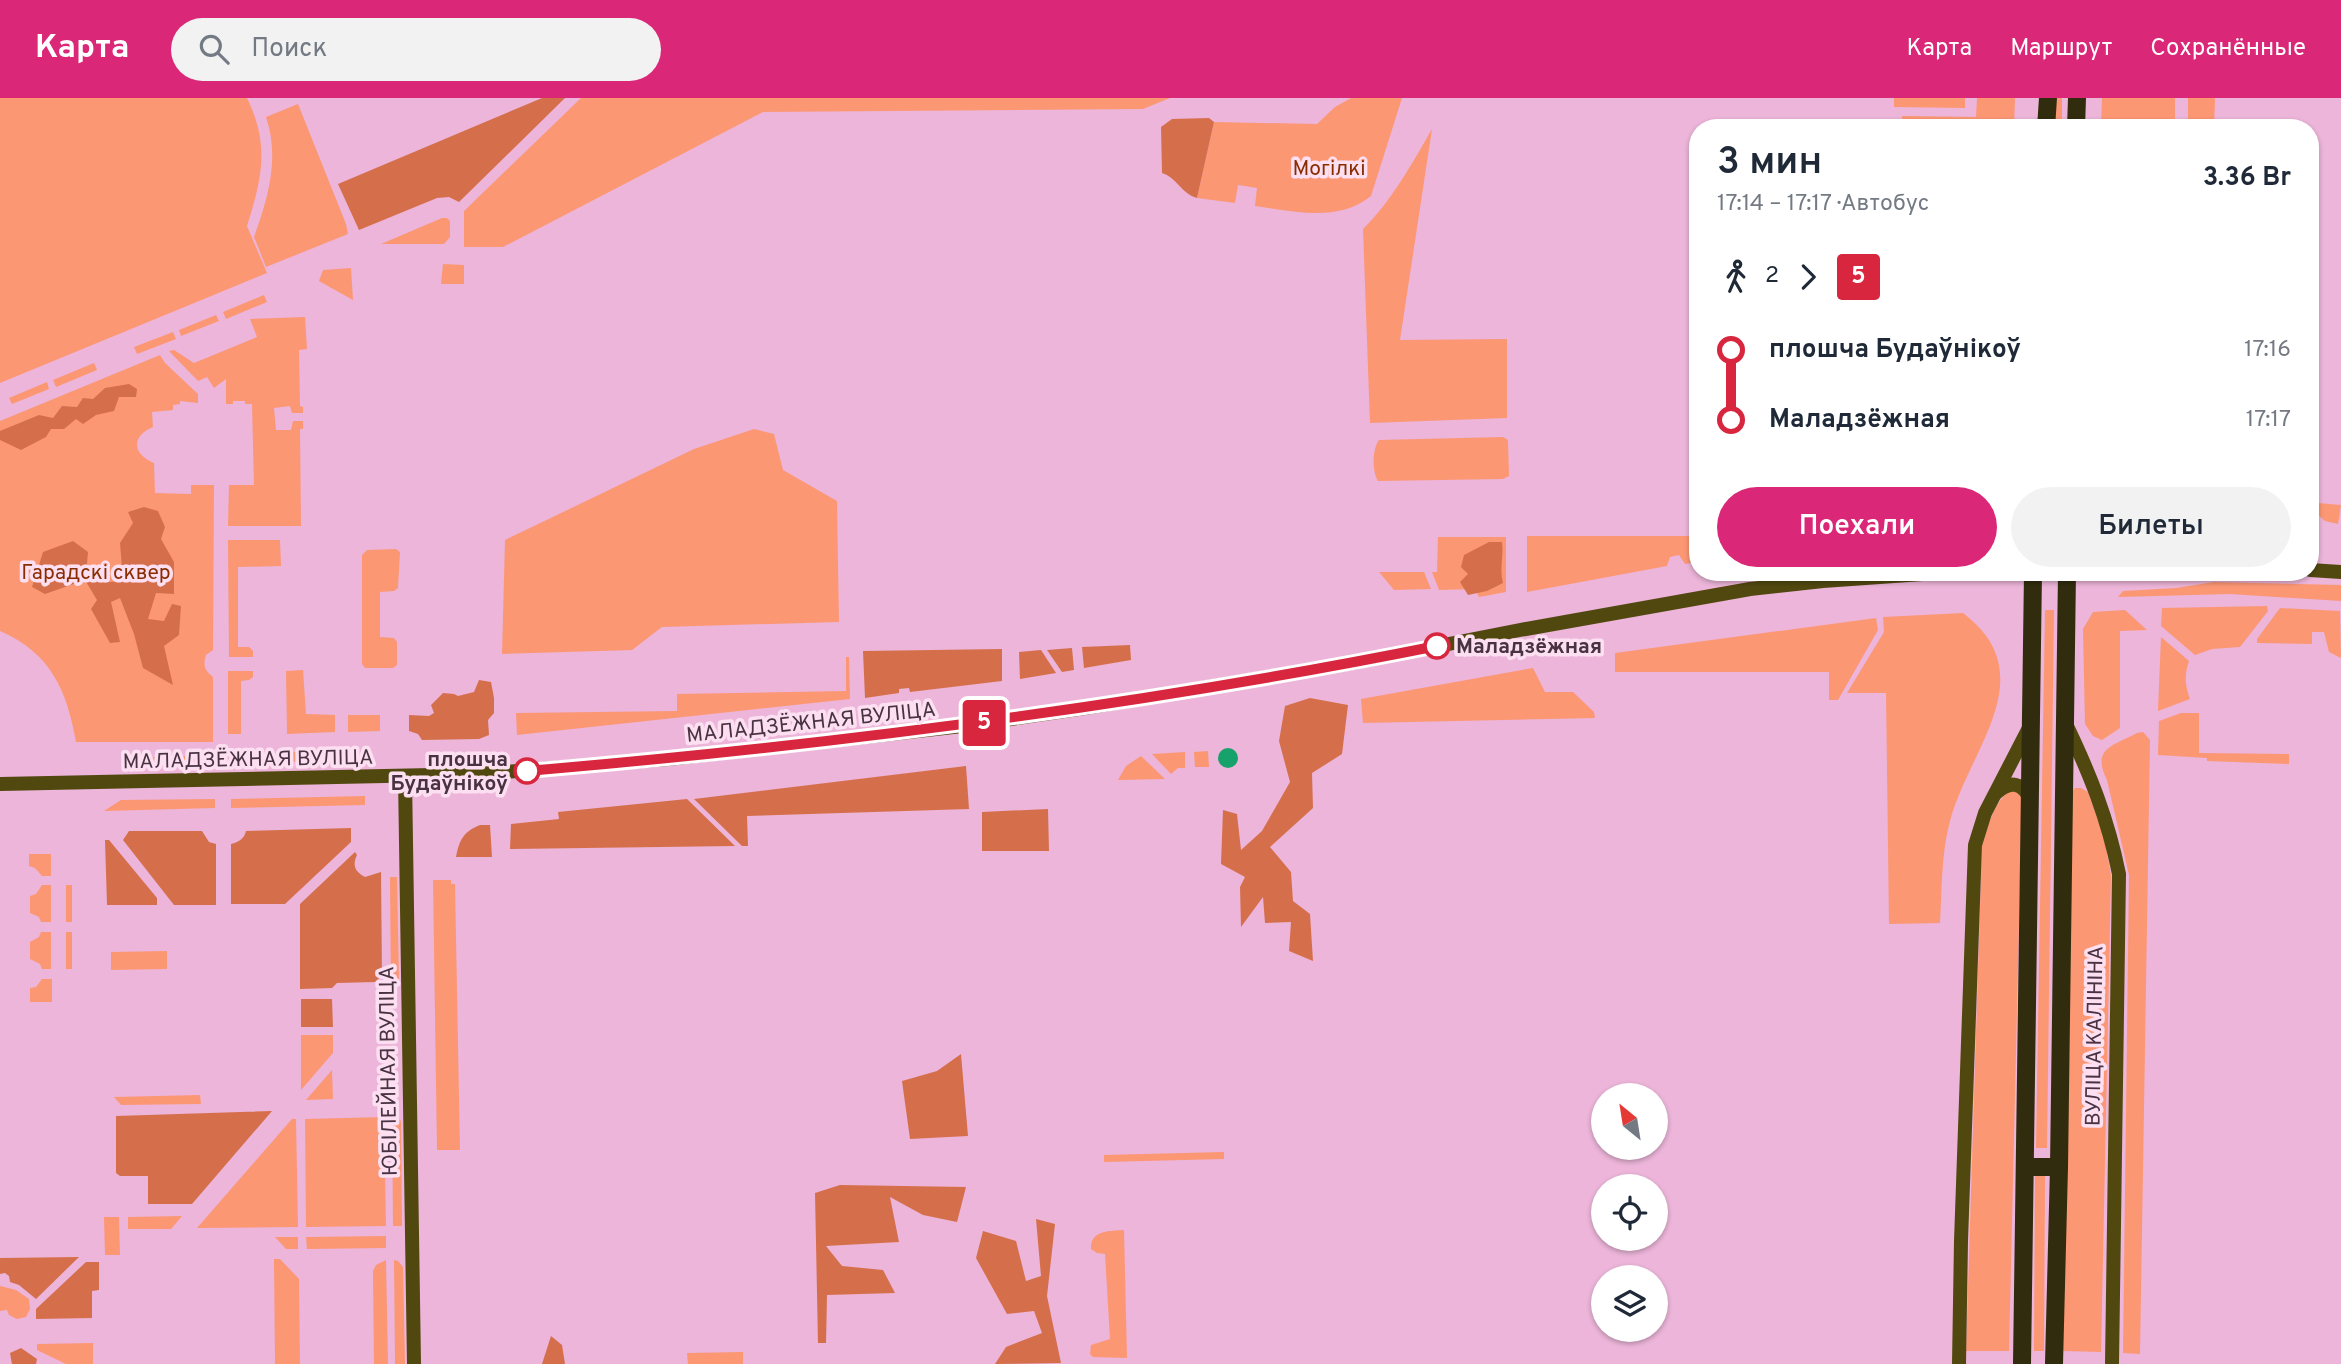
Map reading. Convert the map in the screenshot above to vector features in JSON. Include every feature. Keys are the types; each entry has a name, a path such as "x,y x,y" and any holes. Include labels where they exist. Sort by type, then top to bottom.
{"main road":[{"path":"2047,119 2048,98"},
{"path":"2076,119 2077,98"},
{"path":"2319,570 2341,572"},
{"name":"МАЛАДЗЁЖНАЯ ВУЛІЦА","path":"0,784 479,775 654,760 971,725 1357,662 1750,589 1823,581"},
{"path":"2022,1364 2034,581"},
{"name":"ВУЛІЦА КАЛІНІНА","path":"2054,1364 2067,581"},
{"path":"1959,1364 1961,1227 1975,845 1994,793 2033,720"},
{"name":"ВУЛІЦА КАЛІНІНА","path":"2064,720 2092,777 2111,833 2119,874 2112,1364"},
{"name":"ЮБІЛЕЙНАЯ ВУЛІЦА","path":"405,777 414,1364"},
{"path":"1994,793 2010,783 2019,784 2027,791 2032,801"},
{"path":"2025,1167 2059,1167"}],"green space":[{"path":"0,98 247,98 259,131 261,162 257,192 247,226 267,273 0,383"},
{"path":"542,98 565,98 459,202 449,197 437,198 359,230 338,184"},
{"path":"581,98 1170,98 1143,109 763,112 503,247 464,247 464,211"},
{"name":"Могілкі","path":"1351,98 1402,98 1371,196 1344,210 1315,213 1255,206 1257,188 1238,185 1235,203 1197,198 1214,122 1317,124 1335,107"},
{"path":"1894,98 1965,98 1965,108 1894,107"},
{"path":"1977,98 2015,98 2014,119 1902,119 1902,116 1976,117"},
{"path":"2052,98 2062,98 2062,119 2052,119"},
{"path":"2102,98 2175,98 2175,119 2101,119"},
{"path":"2188,98 2215,98 2214,119 2188,119"},
{"path":"298,104 348,234 266,267 254,237 268,193 272,163 266,117"},
{"path":"1209,118 1214,122 1197,198 1162,173 1161,127 1172,119"},
{"path":"1432,129 1400,340 1507,339 1507,418 1370,423 1363,229 1392,194"},
{"path":"442,218 450,221 450,237 444,244 381,244"},
{"path":"443,264 464,265 464,284 441,284"},
{"path":"351,268 353,300 319,281 323,270"},
{"path":"264,295 267,302 226,319 223,312"},
{"path":"216,315 219,321 181,336 179,330"},
{"path":"305,317 307,349 299,350 300,406 303,407 303,413 292,413 290,406 274,408 276,430 291,430 293,421 303,421 303,429 300,429 301,526 228,526 229,485 254,485 252,404 233,401 233,404 226,404 226,379 214,388 207,377 198,381 169,351 174,350 194,363 257,337 250,319"},
{"path":"173,332 176,339 137,354 134,347"},
{"name":"Гарадскі сквер","path":"160,355 198,394 198,403 180,401 180,404 173,405 173,410 152,412 153,427 138,440 141,455 154,463 155,493 191,494 191,485 214,485 213,650 206,655 205,665 213,677 213,742 76,742 68,706 54,676 32,650 0,631 0,421"},
{"path":"94,363 97,370 56,387 53,380"},
{"path":"47,382 49,389 12,404 9,398"},
{"path":"129,384 137,389 136,397 119,397 114,411 96,415 83,424 76,419 64,429 51,429 46,437 21,450 0,440 0,431 39,415 53,418 62,406 77,407 83,398 93,399 105,388"},
{"path":"754,429 774,434 783,470 837,501 839,622 662,627 632,650 502,654 505,540 694,449"},
{"path":"1503,437 1508,440 1509,476 1503,479 1378,481 1376,477 1374,455 1379,440"},
{"path":"2319,503 2341,505 2338,524 2325,521 2319,516"},
{"path":"144,507 158,511 165,527 161,539 174,562 174,594 156,593 148,619 164,621 172,604 181,606 179,635 164,646 173,685 143,668 120,598 111,602 120,642 110,643 91,609 97,600 85,580 45,594 32,587 43,552 73,541 88,552 87,564 110,582 123,581 120,543 133,523 128,512"},
{"path":"1527,536 1689,536 1689,563 1685,564 1679,555 1670,557 1667,566 1527,592"},
{"path":"1438,537 1506,537 1506,592 1479,597 1475,589 1439,590 1432,572 1437,572"},
{"path":"228,540 280,540 281,566 238,567 238,647 249,647 253,651 253,657 229,657"},
{"path":"1489,542 1502,542 1503,583 1487,591 1468,595 1460,582 1468,574 1461,567 1464,555"},
{"path":"396,549 400,552 398,588 380,592 380,637 394,638 397,642 397,665 393,668 365,668 362,664 362,555 367,550"},
{"path":"1379,572 1424,572 1431,589 1394,590"},
{"path":"2214,582 2341,585 2341,601 2230,594 2118,597 2123,591 2176,588"},
{"path":"2267,606 2268,611 2240,647 2212,649 2195,655 2161,626 2162,608"},
{"path":"2280,608 2340,611 2341,658 2329,652 2324,632 2312,632 2312,644 2257,643 2257,639"},
{"path":"2045,610 2054,610 2047,1148 2036,1148"},
{"path":"2125,610 2147,630 2120,631 2120,728 2102,740 2093,736 2085,724 2083,629 2093,612"},
{"path":"1963,613 1987,637 1998,662 2000,687 1994,713 1950,821 1943,859 1940,923 1889,924 1886,693 1847,693 1884,632 1883,617"},
{"path":"1876,618 1878,630 1838,700 1829,700 1829,672 1615,672 1615,653"},
{"path":"2161,637 2189,661 2186,680 2190,699 2158,711"},
{"path":"1130,645 1131,660 1084,668 1082,647"},
{"path":"1072,648 1074,670 1062,672 1047,650"},
{"path":"1002,649 1002,681 910,692 909,688 899,689 899,693 865,698 863,651"},
{"path":"1041,650 1056,673 1020,679 1019,652"},
{"path":"846,657 849,657 850,699 517,735 516,713 677,711 677,694 846,691"},
{"path":"1533,668 1545,692 1573,692 1594,712 1595,718 1363,723 1361,699"},
{"path":"303,670 306,714 335,715 335,732 287,734 286,671"},
{"path":"228,671 253,671 253,677 241,681 241,734 228,734"},
{"path":"479,680 491,682 494,698 494,713 488,720 489,735 479,739 422,740 418,734 409,731 409,715 429,716 434,713 431,705 443,693 458,696 474,692"},
{"path":"1310,698 1348,705 1342,754 1312,773 1313,808 1270,847 1291,872 1293,901 1310,914 1313,961 1289,951 1291,922 1265,923 1263,897 1241,927 1240,887 1245,877 1221,864 1223,810 1237,814 1241,850 1262,831 1290,782 1279,741 1285,706"},
{"path":"2181,713 2199,713 2199,753 2289,754 2289,764 2207,761 2207,758 2158,755 2159,721"},
{"path":"348,715 380,715 380,731 348,732"},
{"path":"2143,732 2150,740 2140,1354 2123,1353 2129,875 2102,761 2107,749"},
{"path":"353,751 354,760 283,762 283,752"},
{"path":"1208,751 1209,767 1195,767 1194,752"},
{"path":"1185,752 1185,768 1178,768 1171,774 1152,754"},
{"path":"217,755 218,764 133,766 133,758"},
{"path":"1141,756 1165,779 1118,780 1126,766"},
{"path":"966,766 969,809 747,816 748,846 742,846 694,799"},
{"path":"2075,788 2088,792 2104,836 2111,875 2101,1352 2062,1351 2071,794"},
{"path":"2011,790 2022,795 2009,1351 1966,1351 1982,845 1996,807"},
{"path":"365,796 365,805 231,808 231,799"},
{"path":"215,799 215,808 104,811 121,800"},
{"path":"687,799 735,846 510,849 511,824 559,819 558,812"},
{"path":"1048,809 1049,851 982,851 982,812"},
{"path":"480,825 490,825 492,857 456,857 463,837"},
{"path":"351,828 351,842 285,904 231,904 231,844 241,840 246,831"},
{"path":"129,831 202,831 209,842 216,844 216,905 174,905 123,840"},
{"path":"105,840 109,840 157,898 157,905 107,905"},
{"path":"355,852 355,868 362,875 365,877 381,872 382,975 375,982 337,983 332,988 300,989 300,904"},
{"path":"29,854 51,854 51,876 42,876 29,866"},
{"path":"390,877 397,877 399,983 391,990"},
{"path":"433,880 451,880 451,884 455,884 460,1150 437,1150"},
{"path":"42,885 51,885 51,922 41,922 39,917 30,913 30,896 36,894"},
{"path":"66,885 72,885 72,922 66,922"},
{"path":"41,932 51,932 51,969 42,969 40,964 30,959 30,942 39,937"},
{"path":"66,932 72,932 72,969 66,969"},
{"path":"167,951 167,969 111,970 111,952"},
{"path":"42,979 52,979 52,1002 30,1002 30,988 36,987"},
{"path":"301,999 332,999 333,1027 301,1027"},
{"path":"301,1035 333,1035 333,1053 301,1090"},
{"path":"961,1054 968,1136 910,1139 902,1081 937,1071"},
{"path":"332,1070 333,1099 306,1100"},
{"path":"200,1095 201,1104 121,1105 114,1097"},
{"path":"272,1111 192,1204 148,1204 148,1176 120,1176 116,1173 116,1116"},
{"path":"392,1113 401,1121 402,1226 393,1226"},
{"path":"384,1117 386,1226 306,1227 305,1119"},
{"path":"292,1119 296,1119 298,1227 197,1228"},
{"path":"1224,1152 1224,1159 1104,1162 1104,1155"},
{"path":"2035,1175 2045,1176 2044,1351 2034,1351"},
{"path":"840,1185 966,1187 957,1222 923,1215 890,1197 899,1242 826,1246 842,1266 883,1270 895,1293 827,1295 826,1343 818,1343 815,1193"},
{"path":"182,1216 171,1229 128,1229 128,1217"},
{"path":"104,1217 119,1217 120,1255 105,1255"},
{"path":"1036,1219 1055,1224 1047,1296 1061,1363 995,1364 1006,1347 1042,1333 1034,1311 1007,1314 976,1258 983,1231 1016,1241 1026,1281 1041,1276"},
{"path":"1124,1230 1127,1358 1093,1357 1090,1354 1091,1345 1110,1339 1105,1254 1091,1249 1092,1243 1097,1235"},
{"path":"386,1236 386,1248 307,1249 306,1237"},
{"path":"275,1237 298,1237 298,1249 286,1249"},
{"path":"79,1257 36,1299 19,1285 10,1282 5,1273 0,1274 0,1258"},
{"path":"274,1259 280,1259 299,1279 300,1364 275,1364"},
{"path":"386,1260 388,1364 374,1364 373,1271 376,1265"},
{"path":"394,1260 403,1267 405,1364 395,1364"},
{"path":"86,1262 99,1262 99,1290 92,1291 92,1318 36,1319 36,1309"},
{"path":"0,1286 16,1290 29,1299 30,1309 26,1317 17,1319 9,1315 7,1310 0,1311"},
{"path":"551,1336 562,1345 565,1364 542,1364"},
{"path":"93,1343 93,1364 66,1364 37,1350 37,1344"},
{"path":"21,1348 37,1359 36,1364 12,1364 10,1353"},
{"path":"743,1352 743,1364 688,1364 687,1353"}],"shaded area":[{"path":"1228,748 1235,751 1238,758 1235,765 1228,768 1221,765 1218,758 1221,751"}],"bus line":[{"name":"5","path":"527,771 668,759 971,725 1357,662 1437,646"}],"place":[{"name":"Маладзёжная","path":"1437,646"},
{"name":"плошча Будаўнікоў","path":"527,771"}]}
